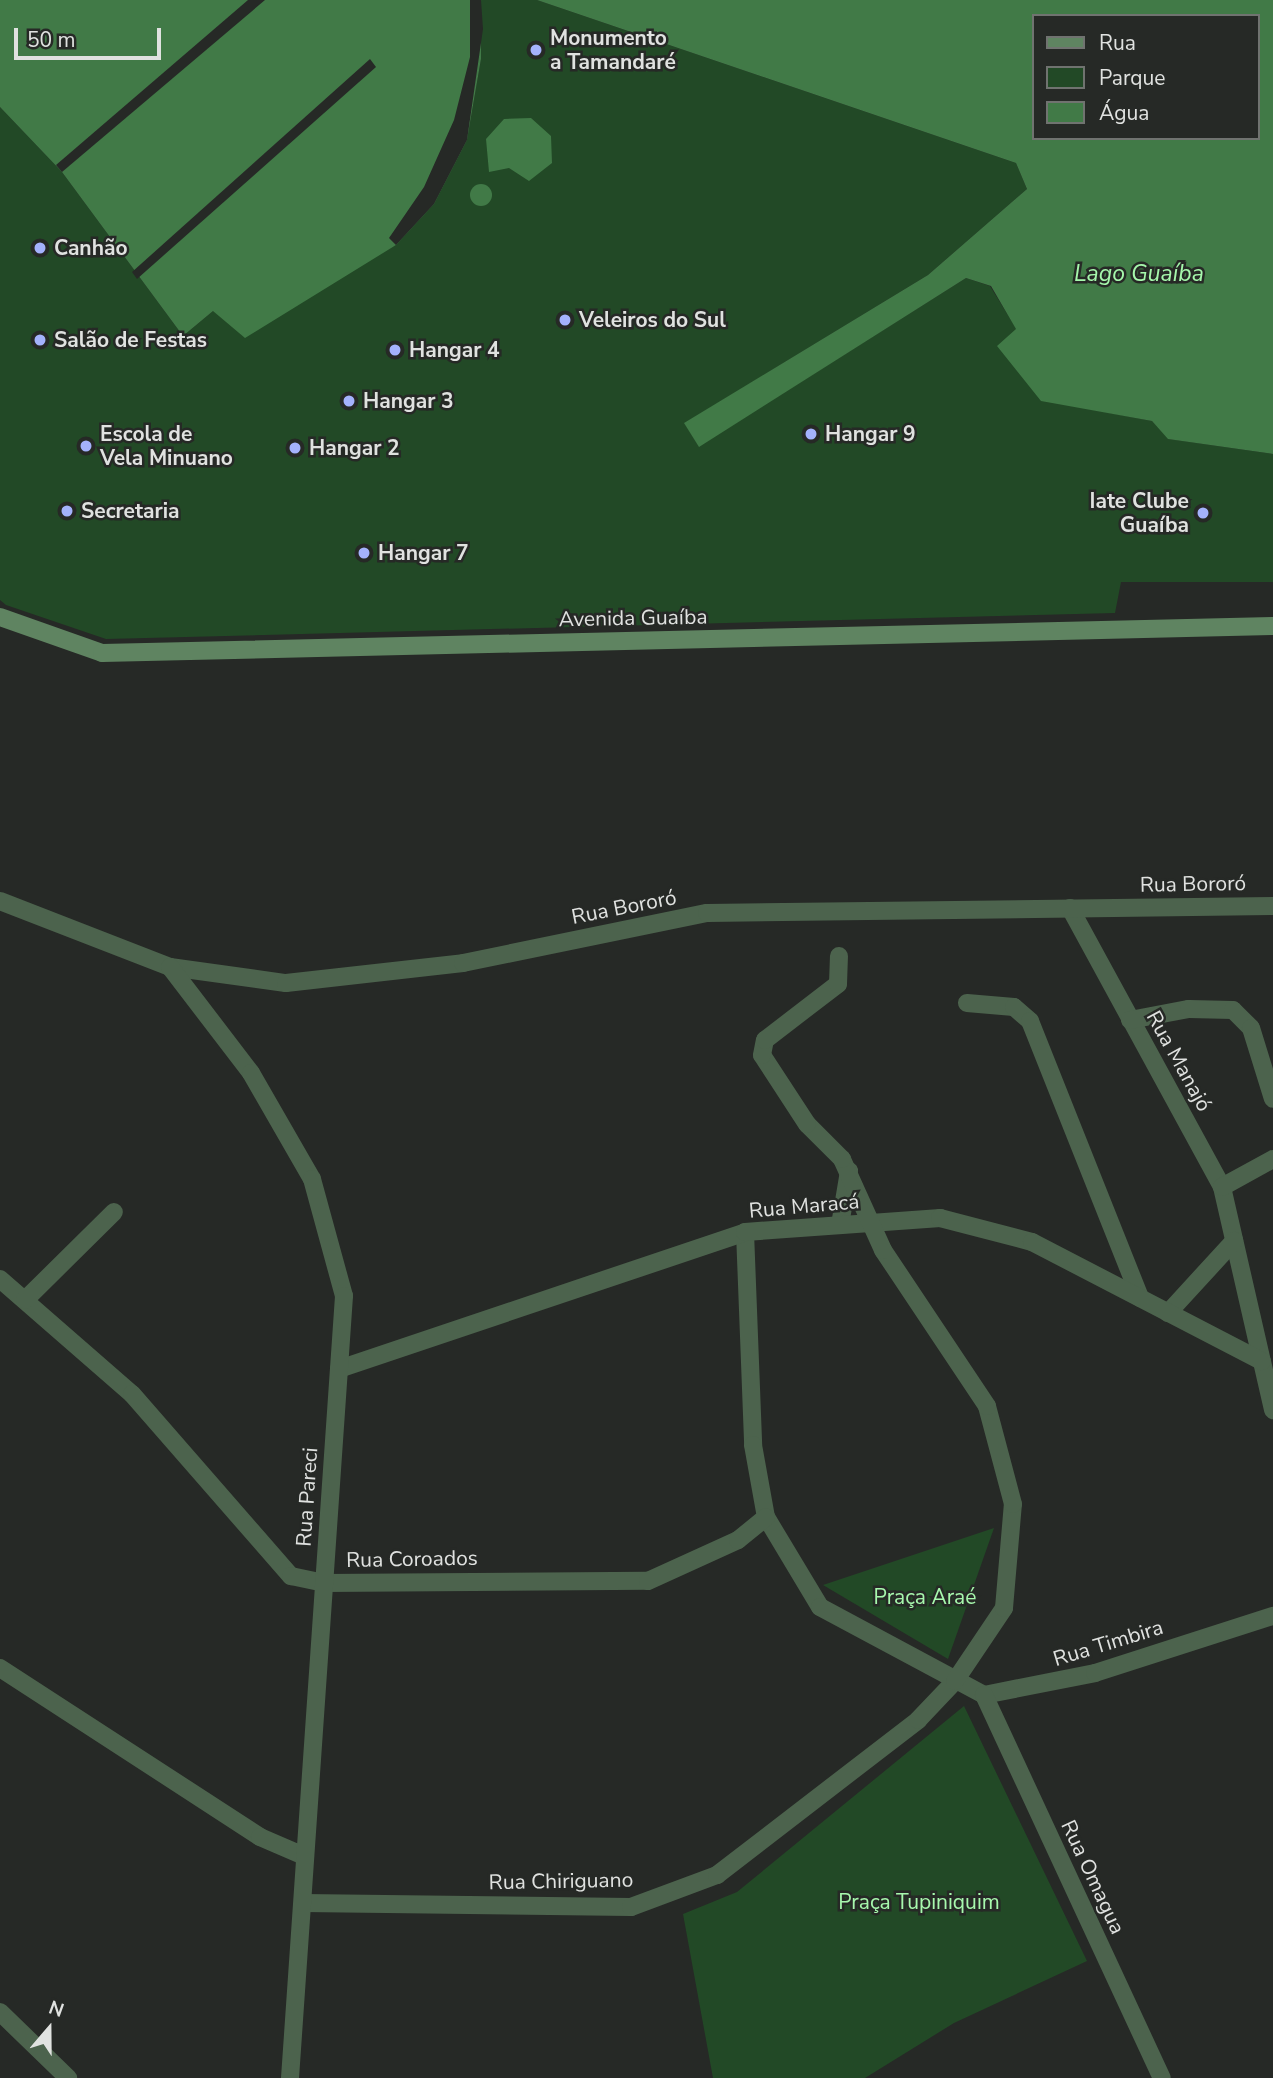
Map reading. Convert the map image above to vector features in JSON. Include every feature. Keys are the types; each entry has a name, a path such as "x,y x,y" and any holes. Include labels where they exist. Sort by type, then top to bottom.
{"main road":[{"name":"Avenida Guaíba","path":"0,617 102,653 1273,626"}],"street":[{"name":"Rua Bororó","path":"0,901 170,967 286,983 463,963 707,914 1273,906"},
{"name":"Rua Manajó","path":"1070,908 1222,1187 1273,1410"},
{"path":"839,957 838,984 765,1040 762,1055 807,1124 849,1171 883,1250 987,1406 1013,1504 1004,1608 955,1681"},
{"name":"Rua Pareci","path":"170,967 251,1073 312,1179 344,1296 290,2078"},
{"path":"967,1003 1014,1007 1030,1021 1140,1298"},
{"path":"1130,1020 1189,1009 1233,1010 1251,1028 1273,1099"},
{"path":"1222,1187 1273,1159"},
{"path":"840,1225 849,1171"},
{"path":"24,1300 114,1212"},
{"name":"Rua Maracá","path":"339,1369 745,1232 940,1218 1032,1242 1262,1361"},
{"path":"745,1232 753,1445 766,1517 820,1607 984,1695"},
{"path":"1168,1313 1234,1241"},
{"name":"Rua Coroados","path":"0,1279 132,1394 291,1576 324,1583 648,1581 738,1540 766,1517"},
{"name":"Rua Timbira","path":"984,1695 1095,1673 1273,1616"},
{"path":"0,1668 260,1837 304,1856"},
{"name":"Rua Chiriguano","path":"303,1903 631,1907 717,1875 918,1720 955,1681"},
{"name":"Rua Omagua","path":"984,1695 1162,2078"},
{"path":"0,2012 68,2078"}],"green space":[{"name":"Veleiros do Sul","path":"481,0 537,0 1016,163 1027,189 928,275 685,423 699,446 966,278 990,286 1063,404 1152,421 1169,439 1273,454 1273,582 1121,582 1115,613 106,639 6,605 0,600 0,107 62,172 183,336 213,311 396,245 467,140 481,59"},
{"name":"Praça Araé","path":"994,1528 948,1659 823,1585"},
{"name":"Praça Tupiniquim","path":"964,1706 1087,1961 954,2023 865,2078 713,2078 683,1914 737,1892"}],"water":[{"path":"0,0 481,0 481,59 467,140 434,204 396,245 245,338 213,311 183,336 62,172 0,107"},
{"name":"Lago Guaíba","path":"537,0 1273,0 1273,454 1168,439 1152,421 1041,401 997,346 1016,329 991,286 966,278 699,447 684,423 928,275 1027,189 1016,163"},
{"path":"531,118 551,136 552,163 529,181 509,168 489,172 486,139 504,119"},
{"path":"481,184 489,187 492,195 489,203 481,206 473,203 470,195 473,187"}],"pier":[{"path":"248,0 265,0 62,172 56,165"},
{"path":"470,0 481,0 483,29 467,140 434,204 396,245 389,238 424,187 454,120 470,57"},
{"path":"370,59 376,67 137,279 132,272"}],"place":[{"name":"Monumento a Tamandaré","path":"536,50"},
{"name":"Canhão","path":"40,248"},
{"name":"Veleiros do Sul","path":"565,320"},
{"name":"Salão de Festas","path":"40,340"},
{"name":"Hangar 4","path":"395,350"},
{"name":"Hangar 3","path":"349,401"},
{"name":"Hangar 9","path":"811,434"},
{"name":"Escola de Vela Minuano","path":"86,446"},
{"name":"Hangar 2","path":"295,448"},
{"name":"Secretaria","path":"67,511"},
{"name":"Iate Clube Guaíba","path":"1203,513"},
{"name":"Hangar 7","path":"364,553"}]}
